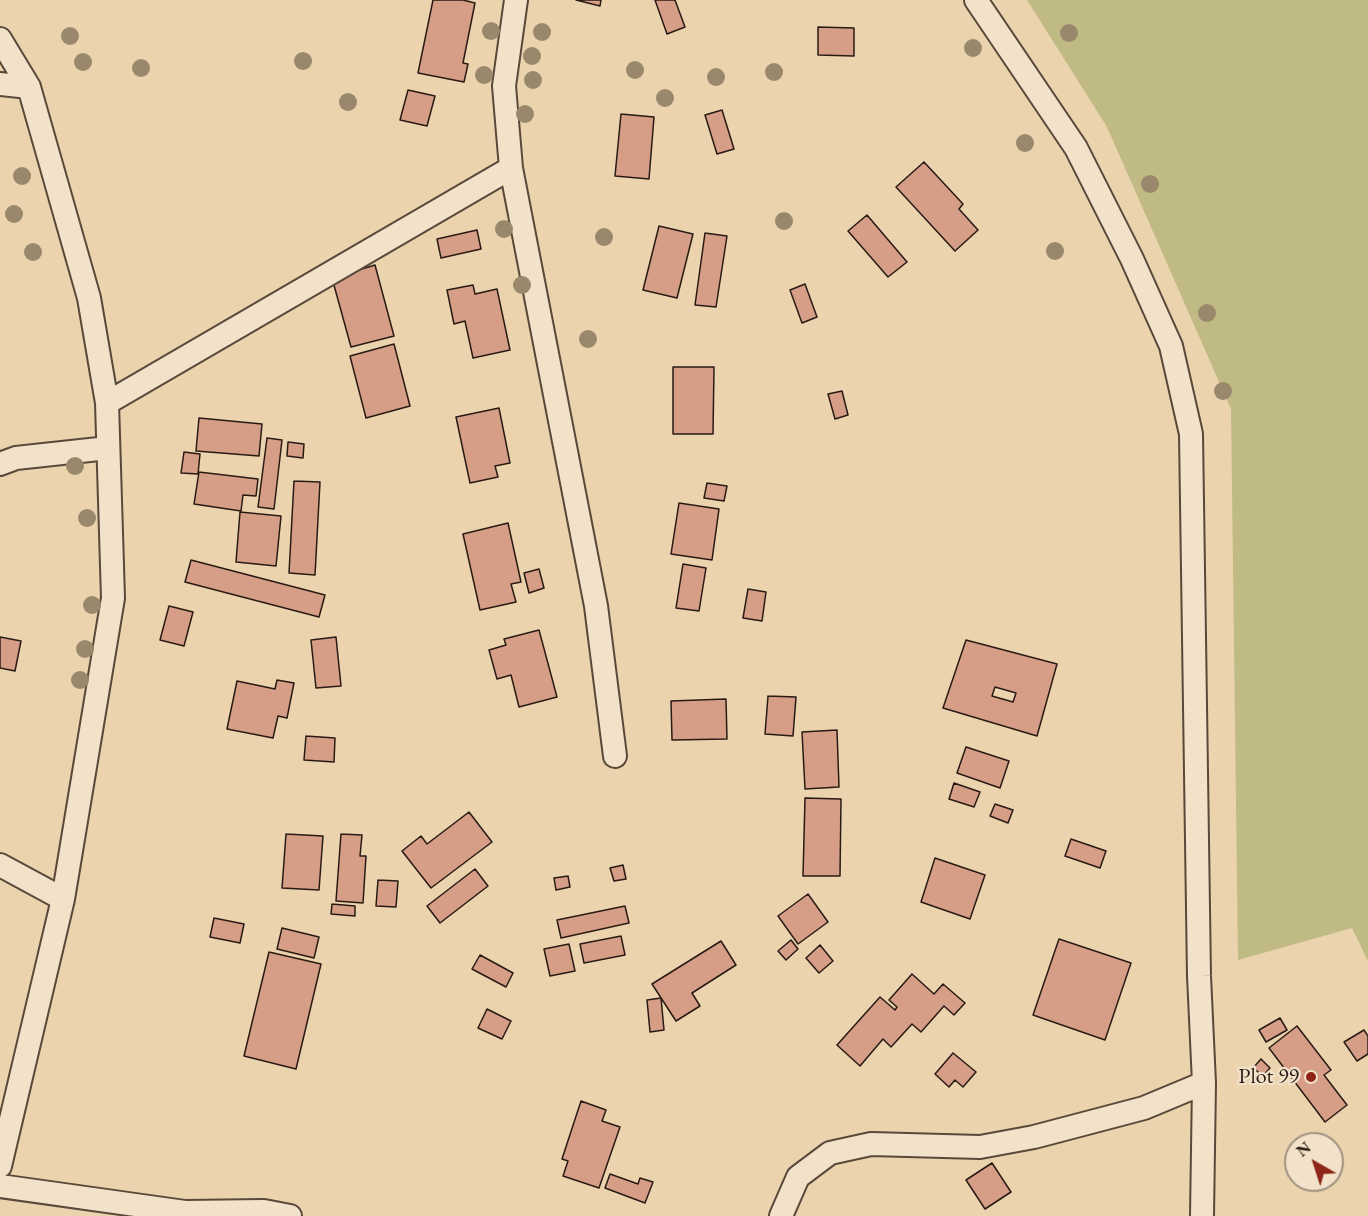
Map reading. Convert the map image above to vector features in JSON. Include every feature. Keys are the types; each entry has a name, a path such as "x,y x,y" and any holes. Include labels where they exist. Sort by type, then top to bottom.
{"street":[{"path":"516,0 504,86 511,168 596,606 615,756"},
{"path":"976,0 1076,148 1132,259 1171,346 1191,434 1199,976 1204,1083 1202,1216"},
{"path":"0,39 29,87 89,298 106,403 113,598 63,899 0,1166"},
{"path":"0,84 29,87"},
{"path":"106,403 511,168"},
{"path":"0,464 16,458 108,448"},
{"path":"0,865 63,899"},
{"path":"782,1216 798,1177 830,1153 871,1144 980,1147 1034,1137 1144,1108 1204,1083"},
{"path":"0,1186 185,1212 264,1211 290,1216"}],"shaded area":[{"path":"1027,0 1368,0 1368,961 1352,928 1238,960 1231,409 1107,127"}],"building":[{"path":"433,0 463,0 475,3 463,63 468,64 464,82 418,73"},
{"path":"576,0 601,0 600,6"},
{"path":"655,0 675,0 685,27 667,34"},
{"path":"818,27 854,28 854,56 818,55"},
{"path":"408,90 435,96 427,126 400,120"},
{"path":"722,110 734,149 717,154 705,115"},
{"path":"621,114 654,117 649,179 615,176"},
{"path":"924,162 963,204 959,209 978,230 955,251 896,187"},
{"path":"867,215 907,262 888,277 848,231"},
{"path":"659,226 693,234 677,298 643,290"},
{"path":"477,230 481,249 441,258 437,239"},
{"path":"705,233 727,236 716,307 695,305"},
{"path":"375,265 394,336 351,347 332,278"},
{"path":"805,284 817,317 802,323 790,290"},
{"path":"473,285 475,294 497,289 510,350 473,358 465,321 454,324 447,290"},
{"path":"394,344 410,406 366,418 350,356"},
{"path":"673,367 714,367 713,434 673,434"},
{"path":"842,391 848,415 835,419 828,394"},
{"path":"499,408 510,463 495,466 498,477 470,483 456,417"},
{"path":"199,418 262,424 259,456 196,451"},
{"path":"267,438 282,440 274,509 258,507"},
{"path":"288,442 304,444 303,458 287,456"},
{"path":"184,452 200,454 198,474 181,473"},
{"path":"199,472 258,479 256,496 243,495 241,511 194,504"},
{"path":"294,481 320,482 315,575 289,573"},
{"path":"707,483 727,486 724,501 704,498"},
{"path":"679,503 719,509 712,560 671,554"},
{"path":"240,512 281,516 276,566 236,562"},
{"path":"508,523 521,582 511,584 516,602 480,610 463,534"},
{"path":"191,560 325,595 319,617 185,582"},
{"path":"683,564 706,568 699,611 676,608"},
{"path":"539,569 544,588 529,593 524,573"},
{"path":"748,589 766,592 762,621 743,618"},
{"path":"169,606 193,612 184,646 160,640"},
{"path":"539,630 557,697 519,707 511,675 497,679 489,650 506,645 504,639"},
{"path":"0,637 21,641 15,671 0,668"},
{"path":"336,637 341,686 316,688 311,640"},
{"path":"966,640 1057,664 1037,736 943,708","holes":["995,687 1016,693 1013,702 992,696"]},
{"path":"277,680 294,683 287,718 278,716 273,738 227,729 237,681 275,689"},
{"path":"768,696 796,697 793,736 765,734"},
{"path":"726,699 727,739 672,740 671,701"},
{"path":"837,730 839,787 805,789 802,732"},
{"path":"306,736 335,738 334,762 304,760"},
{"path":"966,747 1009,761 1000,788 957,773"},
{"path":"954,783 980,792 974,807 949,799"},
{"path":"805,798 841,799 840,876 803,876"},
{"path":"995,804 1013,810 1008,823 990,816"},
{"path":"469,812 492,842 431,888 402,851 421,836 427,844"},
{"path":"286,834 323,836 319,890 282,888"},
{"path":"341,834 362,835 360,856 366,856 363,903 336,901"},
{"path":"1071,839 1106,851 1100,868 1065,856"},
{"path":"935,858 985,875 970,919 921,902"},
{"path":"623,865 626,879 614,881 610,868"},
{"path":"475,869 488,886 440,923 427,906"},
{"path":"568,876 570,887 556,890 554,878"},
{"path":"378,880 398,881 396,907 376,906"},
{"path":"808,894 828,922 798,944 778,916"},
{"path":"332,904 355,906 355,916 331,914"},
{"path":"625,906 629,923 561,938 557,920"},
{"path":"214,918 244,924 240,943 210,937"},
{"path":"282,928 319,937 314,958 277,949"},
{"path":"621,936 625,955 584,963 580,944"},
{"path":"1059,939 1131,963 1105,1040 1033,1015"},
{"path":"791,940 798,949 786,960 778,951"},
{"path":"721,941 736,965 692,993 700,1006 676,1021 652,984"},
{"path":"569,944 575,971 550,976 544,949"},
{"path":"820,945 833,961 819,973 806,958"},
{"path":"269,952 321,964 296,1069 244,1056"},
{"path":"480,955 513,973 506,987 472,969"},
{"path":"912,974 934,994 943,984 965,1003 954,1015 944,1006 921,1032 912,1024 891,1047 883,1039 860,1066 837,1045 880,997 895,1010 897,1007 889,1000"},
{"path":"661,998 664,1030 650,1032 647,1000"},
{"path":"487,1009 511,1021 502,1039 478,1028"},
{"path":"1280,1018 1287,1030 1266,1042 1259,1030"},
{"path":"1297,1026 1331,1070 1324,1075 1347,1105 1325,1122 1269,1048"},
{"path":"1364,1030 1368,1036 1368,1054 1357,1061 1344,1042"},
{"path":"953,1053 976,1072 963,1087 955,1080 949,1087 935,1074"},
{"path":"1261,1059 1270,1068 1263,1076 1253,1068"},
{"path":"581,1101 606,1110 602,1121 620,1127 599,1188 563,1176 568,1161 562,1159"},
{"path":"992,1163 1011,1192 985,1209 966,1180"},
{"path":"610,1174 638,1184 640,1178 653,1182 645,1203 605,1188"}],"place":[{"name":"Plot 99","path":"1311,1077"}]}
